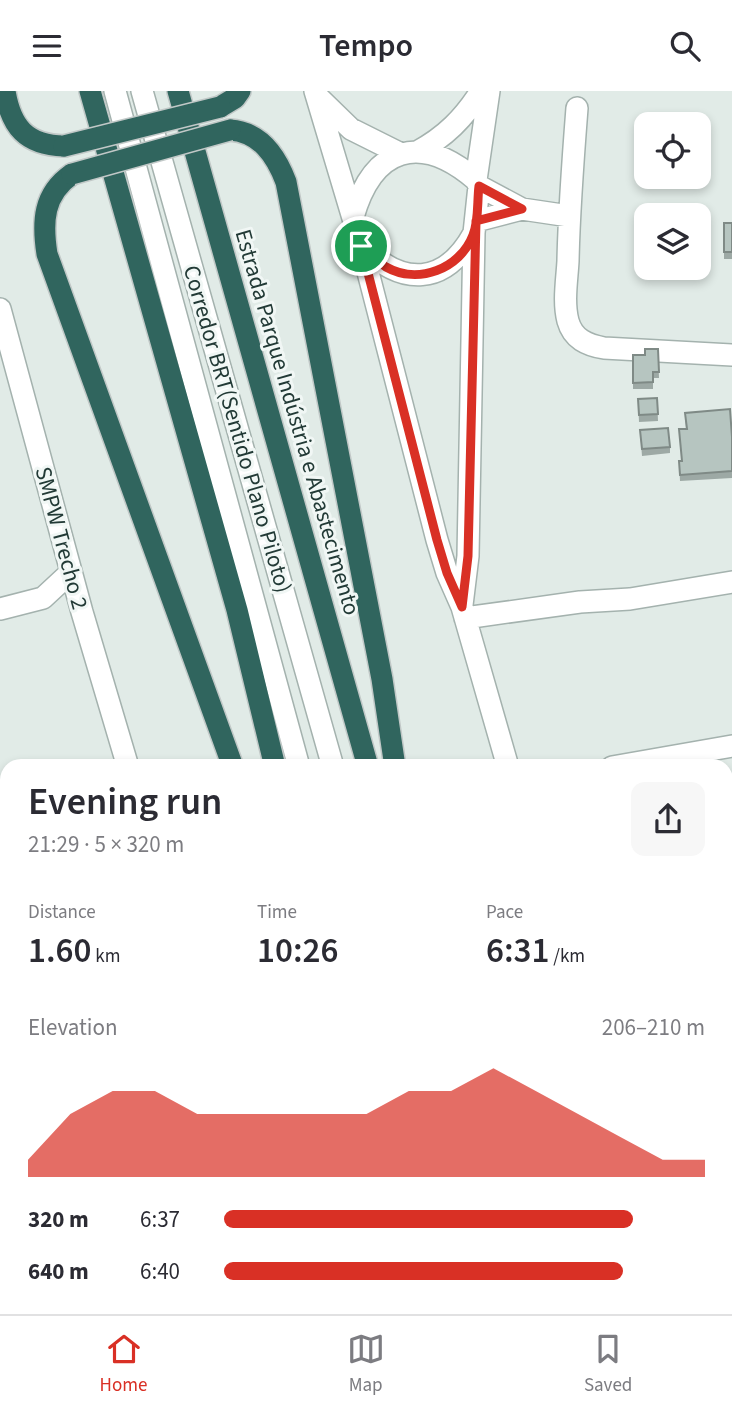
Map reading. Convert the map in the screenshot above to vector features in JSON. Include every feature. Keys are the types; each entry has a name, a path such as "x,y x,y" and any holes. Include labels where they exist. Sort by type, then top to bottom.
{"highway":[{"path":"5,91 8,106 18,128 39,143 64,146 220,107 235,98 240,91"},
{"path":"90,91 237,610 273,759"},
{"name":"Estrada Parque Indústria e Abastecimento","path":"178,91 366,759"},
{"path":"230,759 47,254 44,212 51,194 72,174 230,130 243,131 258,139 279,164 286,182 380,666 394,759"}],"street":[{"path":"115,91 297,759"},
{"name":"Corredor BRT(Sentido Plano Piloto)","path":"142,91 331,759"},
{"path":"353,217 359,196 379,166 448,132 471,107 481,91"},
{"path":"464,612 468,556 477,183 489,91"},
{"path":"316,93 351,129 371,141 408,153 437,156 466,171 477,183 522,209 569,216"},
{"path":"316,93 361,246 437,540 447,573 464,612 506,759"},
{"path":"577,108 566,305 568,322 574,334 587,345 604,348 732,355"},
{"path":"361,246 388,268 404,274 422,275 439,271 454,262 466,249 475,227 522,209"},
{"name":"SMPW Trecho 2","path":"0,309 82,612 126,759"},
{"path":"0,609 43,598 71,572"},
{"path":"464,612 630,599 732,582"},
{"path":"43,598 82,612"},
{"path":"658,759 732,746"}],"building":[{"path":"724,223 732,223 732,252 724,252"},
{"path":"645,349 658,349 659,372 653,372 653,382 633,383 633,355 645,355"},
{"path":"657,398 658,414 639,415 638,399"},
{"path":"730,409 732,471 680,475 679,461 682,461 679,429 687,429 685,413"},
{"path":"668,428 670,447 642,449 640,430"}],"route":[{"path":"361,246 388,268 404,274 422,275 439,271 454,262 466,249 474,233 479,186 522,209 476,221 474,233 468,556 462,607 447,573 437,540 361,246"}]}
